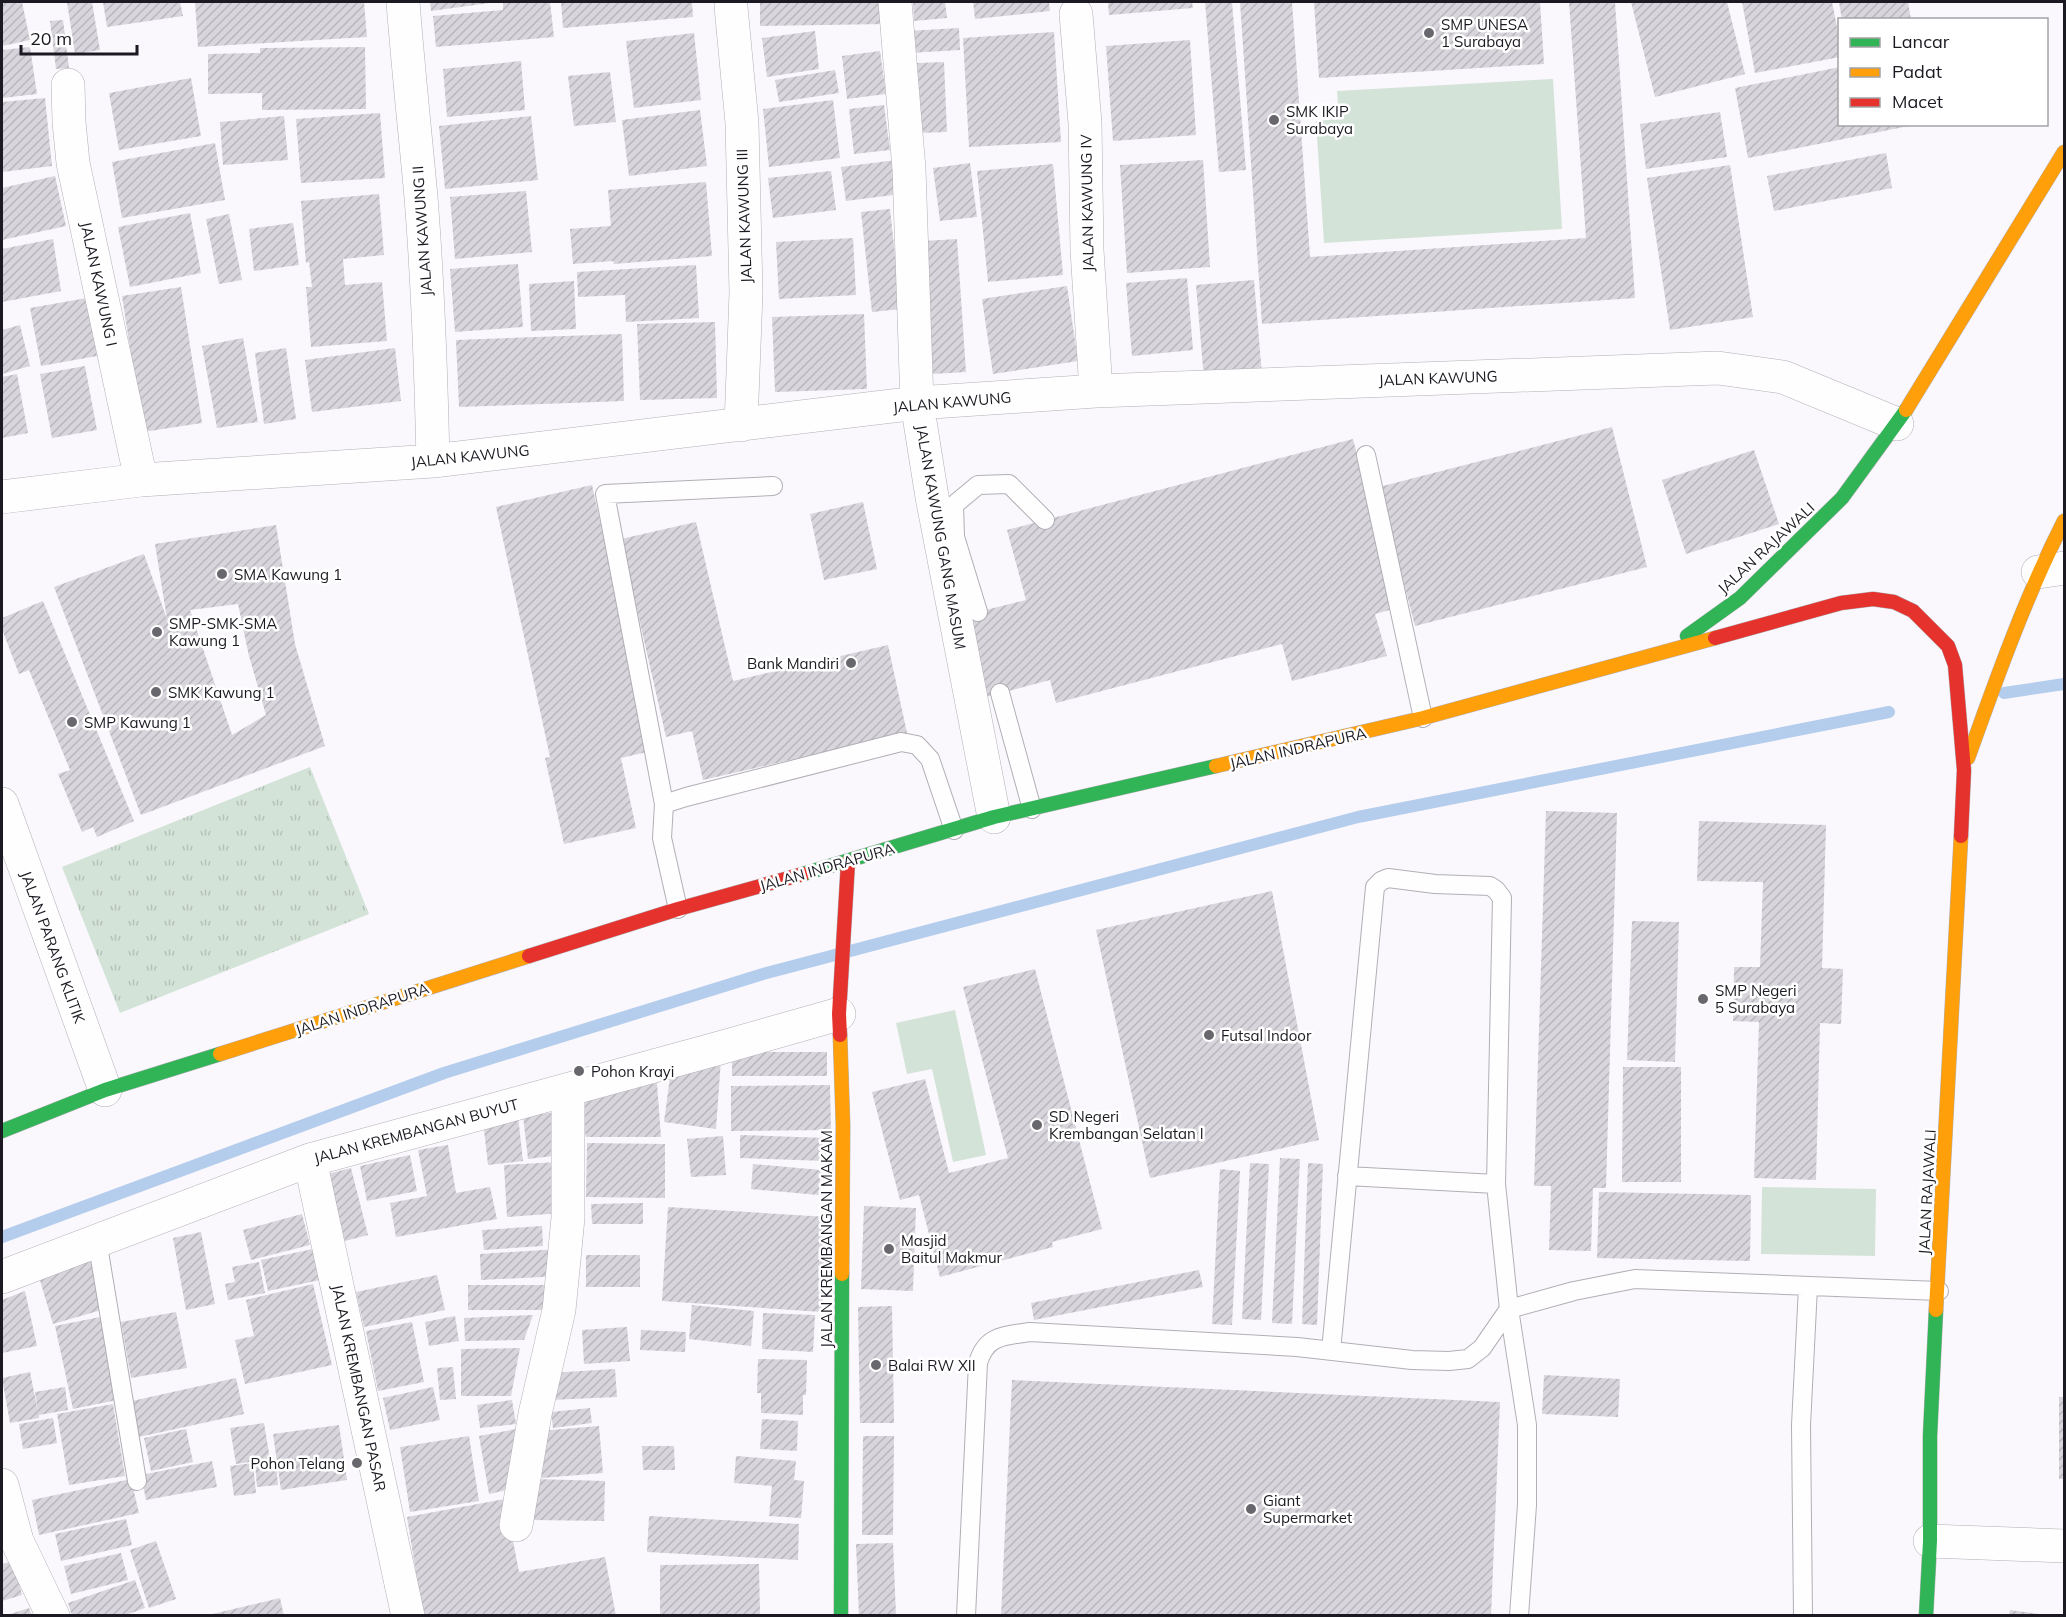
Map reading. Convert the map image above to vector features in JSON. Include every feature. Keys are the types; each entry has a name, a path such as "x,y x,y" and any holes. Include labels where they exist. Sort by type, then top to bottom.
{"main road":[{"name":"JALAN RAJAWALI","path":"1666,651 1740,598 1842,498 1897,424 2064,152"},
{"name":"JALAN RAJAWALI","path":"1964,770 2011,637 2051,570 2064,521"},
{"name":"JALAN RAJAWALI","path":"1666,651 1841,603 1873,599 1893,602 1913,611 1948,646 1955,665 1964,770 1930,1436 1930,1541 1926,1616"},
{"name":"JALAN INDRAPURA","path":"2,1131 105,1090 678,909 848,862 994,817 1423,718 1666,651"},
{"name":"JALAN KREMBANGAN MAKAM","path":"841,1616 843,1125 839,1014 848,862"}],"street":[{"name":"JALAN KAWUNG II","path":"403,2 421,197 430,342 433,461"},
{"name":"JALAN KAWUNG GANG MASUM","path":"895,2 909,170 917,404 932,497 994,817"},
{"name":"JALAN KAWUNG III","path":"731,7 742,123 746,293 741,425"},
{"name":"JALAN KAWUNG IV","path":"1077,14 1085,123 1087,250 1096,392"},
{"name":"JALAN KAWUNG I","path":"68,85 73,163 141,480"},
{"name":"JALAN KAWUNG","path":"2,496 141,480 433,461 917,404 1096,392 1718,368 1783,377 1897,424"},
{"name":"JALAN PARANG KLITIK","path":"2,804 105,1090"},
{"name":"JALAN KREMBANGAN BUYUT","path":"2,1277 310,1160 839,1014"},
{"path":"516,1525 535,1414 559,1310 568,1218 568,1090"},
{"name":"JALAN KREMBANGAN PASAR","path":"310,1160 408,1616"},
{"path":"2,1485 17,1541 53,1616"},
{"path":"1930,1541 2064,1546"}],"lane":[{"path":"1366,456 1423,718"},
{"path":"978,612 955,537 954,505 978,485 1009,484 1044,520"},
{"path":"678,909 662,838 664,804 605,494 773,486"},
{"path":"1000,693 1032,809"},
{"path":"664,804 901,742 918,745 930,759 954,830"},
{"path":"1331,1351 1375,887 1388,878 1435,884 1490,886 1503,898 1496,1185 1509,1309 1527,1425 1527,1505 1520,1616"},
{"path":"1347,1176 1496,1185"},
{"path":"97,1240 137,1481"},
{"path":"966,1616 978,1363 982,1350 991,1341 1030,1332 1297,1347 1412,1360 1449,1361 1468,1359 1482,1348 1509,1309 1574,1291 1635,1279 1939,1291"},
{"path":"1803,1616 1800,1425 1808,1287"}],"green space":[{"path":"1553,79 1562,229 1324,243 1316,121 1339,119 1337,91"},
{"path":"310,767 369,914 120,1013 62,867"},
{"path":"955,1010 986,1155 953,1162 932,1069 907,1074 896,1023"},
{"path":"1762,1187 1876,1189 1875,1256 1761,1254"}],"building":[{"path":"2,2 22,2 30,40 2,46"},
{"path":"67,2 92,2 100,50 75,54"},
{"path":"103,2 180,2 183,16 107,27"},
{"path":"195,2 364,2 367,37 198,47"},
{"path":"430,2 489,2 490,3 431,11"},
{"path":"503,2 550,2 554,37 436,47 433,16 503,10"},
{"path":"561,2 692,2 693,17 563,28"},
{"path":"760,2 885,2 886,24 760,26"},
{"path":"913,2 945,2 947,18 914,21"},
{"path":"973,2 1049,2 1050,11 975,19"},
{"path":"1108,2 1192,2 1193,8 1109,15"},
{"path":"1205,2 1232,2 1246,170 1219,172"},
{"name":"SMK IKIP Surabaya","path":"1240,2 1292,2 1310,257 1586,238 1569,2 1615,2 1635,298 1262,324"},
{"name":"SMP UNESA 1 Surabaya","path":"1314,2 1540,2 1544,64 1319,78"},
{"path":"1631,2 1727,2 1745,74 1655,97"},
{"path":"1742,2 1832,2 1838,32 1838,57 1755,73"},
{"path":"1839,2 1908,2 1911,18 1842,18"},
{"path":"63,20 69,68 56,69 50,21"},
{"path":"959,28 960,50 909,53 908,31"},
{"path":"815,31 819,69 767,77 762,38"},
{"path":"1054,32 1061,142 969,147 963,38"},
{"path":"694,33 701,100 634,108 626,41"},
{"path":"1190,40 1196,135 1113,141 1106,46"},
{"path":"30,47 37,94 2,98 2,50"},
{"path":"365,47 366,109 262,110 262,93 208,94 208,54 260,53 260,48"},
{"path":"880,51 886,94 847,99 842,56"},
{"path":"521,61 525,110 447,117 443,69"},
{"path":"944,62 947,132 920,133 917,63"},
{"path":"1838,67 1838,126 1909,126 1748,158 1735,88"},
{"path":"835,70 839,93 779,102 775,80"},
{"path":"610,72 616,122 574,126 568,76"},
{"path":"191,78 201,136 119,150 109,93"},
{"path":"45,98 52,166 2,172 2,102"},
{"path":"833,100 840,158 769,167 763,109"},
{"path":"884,105 890,150 854,154 849,109"},
{"path":"700,110 707,166 629,176 622,120"},
{"path":"1720,112 1727,157 1646,169 1640,124"},
{"path":"380,113 385,178 301,183 296,119"},
{"path":"284,116 288,160 223,165 220,122"},
{"path":"531,116 538,180 445,189 439,126"},
{"path":"215,143 225,200 122,218 112,162"},
{"path":"1886,153 1892,188 1774,211 1767,176"},
{"path":"896,160 901,194 846,201 841,167"},
{"path":"1203,160 1210,267 1127,273 1120,165"},
{"path":"970,163 977,217 940,221 933,168"},
{"path":"1053,164 1063,275 988,282 977,171"},
{"path":"1730,165 1753,317 1670,330 1647,178"},
{"path":"831,171 836,210 773,218 768,178"},
{"path":"55,176 66,226 2,240 2,188"},
{"path":"706,182 712,256 614,264 613,261 573,264 570,229 611,226 608,190"},
{"path":"526,191 532,252 455,259 450,197"},
{"path":"379,194 384,255 343,259 345,285 382,282 387,341 311,347 306,287 312,287 309,262 306,263 301,201"},
{"path":"890,209 901,309 872,312 861,212"},
{"path":"190,213 201,273 130,287 118,227"},
{"path":"229,214 242,280 219,284 206,219"},
{"path":"293,223 299,265 254,271 249,229"},
{"path":"853,238 856,295 779,299 776,242"},
{"path":"53,239 61,291 2,302 2,249"},
{"path":"957,239 966,372 933,374 924,241"},
{"path":"518,264 523,327 455,332 450,269"},
{"path":"696,265 699,318 626,322 625,295 578,297 577,272"},
{"path":"1187,278 1193,350 1132,356 1126,283"},
{"path":"1254,280 1262,375 1204,379 1196,285"},
{"path":"574,281 576,329 531,331 529,284"},
{"path":"1067,286 1078,361 993,374 982,299"},
{"path":"181,287 202,423 143,432 122,296"},
{"path":"87,298 97,356 41,366 30,308"},
{"path":"864,314 867,389 775,392 772,317"},
{"path":"715,322 717,398 640,400 637,324"},
{"path":"20,325 30,366 2,374 2,330"},
{"path":"622,334 624,401 459,407 456,340"},
{"path":"243,338 258,422 217,428 202,346"},
{"path":"286,348 296,419 264,424 255,353"},
{"path":"395,348 401,401 312,412 305,360"},
{"path":"85,366 97,430 52,438 40,374"},
{"path":"17,374 28,433 2,438 2,377"},
{"path":"1612,427 1647,567 1415,626 1379,487"},
{"path":"1353,439 1397,608 1375,614 1387,656 1292,681 1282,644 1056,703 1050,680 982,698 961,616 1026,600 1007,530"},
{"path":"1754,450 1779,524 1686,554 1662,480"},
{"path":"592,485 651,751 621,758 636,828 564,844 545,758 550,757 496,507"},
{"path":"863,502 877,569 824,580 810,514"},
{"name":"Bank Mandiri","path":"696,522 733,681 888,645 907,733 703,780 692,731 666,737 621,539"},
{"path":"276,525 295,644 325,746 141,815 54,587 144,554 167,619 155,544","holes":["238,604 249,656 266,715 232,735 190,610"]},
{"name":"SMP Kawung 1","path":"43,601 134,821 97,837 93,827 82,832 58,774 70,770 29,670 19,674 2,629 2,618"},
{"path":"1546,811 1617,813 1606,1188 1593,1188 1591,1251 1549,1250 1551,1186 1534,1186"},
{"path":"1699,821 1826,825 1822,968 1843,969 1841,1024 1820,1023 1816,1180 1754,1178 1759,1022 1733,1021 1734,967 1760,967 1763,882 1697,881"},
{"name":"Futsal Indoor","path":"1272,891 1319,1140 1150,1178 1096,930"},
{"path":"1632,921 1679,922 1675,1062 1627,1060"},
{"name":"SD Negeri Krembangan Selatan I","path":"1035,969 1102,1229 1052,1242 1053,1247 940,1277 919,1195 900,1200 872,1092 925,1079 949,1173 1008,1158 963,987"},
{"path":"732,1052 827,1052 827,1076 732,1076"},
{"path":"721,1059 716,1129 664,1122 670,1077"},
{"path":"1623,1067 1681,1067 1681,1182 1622,1182"},
{"path":"657,1083 661,1137 586,1137 578,1097"},
{"path":"830,1085 831,1130 731,1131 731,1086"},
{"path":"557,1112 562,1155 528,1159 523,1116"},
{"path":"518,1116 523,1161 488,1165 483,1121"},
{"path":"740,1135 826,1138 825,1161 740,1158"},
{"path":"723,1136 726,1175 691,1177 687,1139"},
{"path":"587,1143 665,1144 665,1198 586,1197"},
{"path":"448,1145 456,1193 490,1187 497,1219 396,1237 390,1203 427,1196 418,1150"},
{"path":"410,1155 417,1191 367,1201 360,1166"},
{"path":"1280,1158 1300,1159 1292,1324 1272,1323"},
{"path":"558,1162 561,1213 507,1217 504,1165"},
{"path":"1250,1163 1269,1164 1261,1320 1242,1319"},
{"path":"1308,1163 1323,1164 1317,1325 1302,1324"},
{"path":"753,1164 821,1170 819,1195 751,1189"},
{"path":"351,1168 368,1235 345,1241 328,1174"},
{"path":"1220,1169 1240,1171 1232,1325 1212,1324"},
{"path":"1599,1192 1751,1195 1750,1261 1597,1258"},
{"path":"643,1203 643,1224 592,1224 591,1204"},
{"name":"Masjid Baitul Makmur","path":"864,1206 916,1208 913,1291 861,1289"},
{"path":"668,1207 828,1217 822,1312 662,1301"},
{"path":"302,1214 310,1245 251,1260 243,1230"},
{"path":"542,1226 543,1246 484,1250 482,1230"},
{"path":"201,1232 215,1304 186,1310 173,1238"},
{"path":"313,1249 320,1280 268,1291 261,1260"},
{"path":"559,1249 561,1276 481,1280 480,1254"},
{"path":"586,1255 640,1255 640,1287 586,1287"},
{"path":"90,1261 105,1309 53,1324 39,1277"},
{"path":"259,1262 265,1293 228,1300 225,1284 235,1282 232,1267"},
{"path":"1199,1270 1203,1287 1034,1320 1031,1303"},
{"path":"437,1275 445,1310 364,1327 356,1292"},
{"path":"313,1284 332,1365 245,1384 235,1340 254,1336 246,1300"},
{"path":"468,1285 554,1285 555,1310 468,1310"},
{"path":"25,1291 37,1346 2,1353 2,1300"},
{"path":"692,1305 754,1311 751,1346 689,1339"},
{"name":"Balai RW XII","path":"892,1306 894,1423 860,1423 858,1307"},
{"path":"176,1312 187,1368 131,1378 121,1322"},
{"path":"763,1313 815,1315 813,1352 762,1349"},
{"path":"533,1315 524,1340 465,1341 464,1318"},
{"path":"455,1316 459,1341 429,1346 425,1322"},
{"path":"100,1317 117,1400 73,1409 55,1326"},
{"path":"412,1322 424,1382 378,1391 366,1331"},
{"path":"627,1327 630,1361 584,1364 582,1330"},
{"path":"641,1330 686,1332 685,1352 640,1350"},
{"path":"520,1348 511,1396 461,1396 461,1349"},
{"path":"758,1359 807,1360 803,1415 761,1413 761,1393 757,1393"},
{"path":"453,1367 456,1399 440,1400 437,1368"},
{"path":"615,1369 617,1397 550,1400 549,1373"},
{"path":"30,1372 38,1412 35,1392 65,1387 68,1410 10,1423 2,1378"},
{"path":"1544,1375 1620,1379 1618,1417 1542,1414"},
{"path":"236,1378 244,1414 139,1437 132,1401"},
{"name":"Giant Supermarket","path":"1012,1380 1500,1402 1491,1616 1001,1616"},
{"path":"433,1387 440,1420 390,1430 383,1398"},
{"path":"2059,1397 2064,1397 2064,1479 2059,1479"},
{"path":"512,1400 516,1424 480,1428 477,1405"},
{"path":"113,1404 125,1476 69,1485 57,1414"},
{"path":"590,1408 592,1423 553,1428 551,1412"},
{"path":"53,1418 57,1443 23,1449 19,1424"},
{"path":"762,1419 798,1421 797,1451 760,1449"},
{"path":"264,1423 270,1459 236,1464 230,1428"},
{"path":"339,1425 347,1480 281,1490 273,1434"},
{"path":"599,1426 603,1473 542,1478 539,1431"},
{"path":"186,1429 193,1462 151,1471 144,1438"},
{"path":"516,1429 511,1489 489,1494 479,1436"},
{"path":"469,1436 479,1501 410,1512 400,1447"},
{"path":"863,1436 894,1436 893,1535 862,1535"},
{"path":"642,1446 674,1446 675,1470 643,1470"},
{"path":"736,1456 796,1461 794,1480 804,1481 801,1518 769,1516 772,1486 734,1483"},
{"path":"212,1461 217,1487 146,1500 141,1475"},
{"path":"276,1461 278,1485 257,1487 255,1463"},
{"path":"253,1463 256,1493 234,1496 230,1466"},
{"path":"131,1479 139,1513 39,1535 32,1500"},
{"path":"534,1479 605,1481 604,1521 533,1520"},
{"path":"505,1499 519,1572 605,1557 616,1616 423,1616 407,1517"},
{"path":"649,1516 799,1524 798,1560 647,1552"},
{"path":"126,1519 132,1545 61,1561 55,1534"},
{"path":"156,1541 176,1599 149,1608 130,1550"},
{"path":"893,1543 896,1616 859,1616 856,1544"},
{"path":"121,1553 128,1580 71,1594 64,1566"},
{"path":"13,1561 22,1595 2,1601 2,1564"},
{"path":"759,1564 760,1616 660,1616 660,1565"},
{"path":"135,1580 145,1608 123,1616 72,1616 68,1603"},
{"path":"280,1598 284,1616 208,1616 208,1615"},
{"path":"29,1608 32,1616 7,1616 7,1615"},
{"path":"2010,1610 2040,1614 2040,1616 2009,1616"}],"waterway":[{"path":"2004,693 2064,684"},
{"path":"2,1237 444,1073 763,974 1358,817 1889,712"}],"traffic: fast":[{"path":"1687,636 1740,598 1842,498 1906,410"},
{"path":"803,874 994,817 1216,766"},
{"path":"2,1131 105,1090 220,1054"},
{"path":"841,1616 842,1274"},
{"path":"1926,1616 1930,1541 1930,1436 1936,1310"}],"traffic: slow":[{"path":"1906,410 2064,152"},
{"path":"1968,758 2024,608 2064,521"},
{"path":"1216,766 1423,718 1715,638"},
{"path":"1936,1310 1961,836"},
{"path":"220,1054 529,956"},
{"path":"840,1035 843,1125 842,1274"}],"traffic: jam":[{"path":"1715,638 1841,603 1873,599 1894,602 1913,611 1948,646 1955,665 1964,770 1961,836"},
{"path":"840,1035 839,1014 848,862"},
{"path":"529,956 678,909 803,874"}],"place":[{"name":"SMP UNESA 1 Surabaya","path":"1429,33"},
{"name":"SMK IKIP Surabaya","path":"1274,120"},
{"name":"SMA Kawung 1","path":"222,574"},
{"name":"SMP-SMK-SMA Kawung 1","path":"157,632"},
{"name":"Bank Mandiri","path":"851,663"},
{"name":"SMK Kawung 1","path":"156,692"},
{"name":"SMP Kawung 1","path":"72,722"},
{"name":"SMP Negeri 5 Surabaya","path":"1703,999"},
{"name":"Futsal Indoor","path":"1209,1035"},
{"name":"Pohon Krayi","path":"579,1071"},
{"name":"SD Negeri Krembangan Selatan I","path":"1037,1125"},
{"name":"Masjid Baitul Makmur","path":"889,1249"},
{"name":"Balai RW XII","path":"876,1365"},
{"name":"Pohon Telang","path":"357,1463"},
{"name":"Giant Supermarket","path":"1251,1509"}]}
